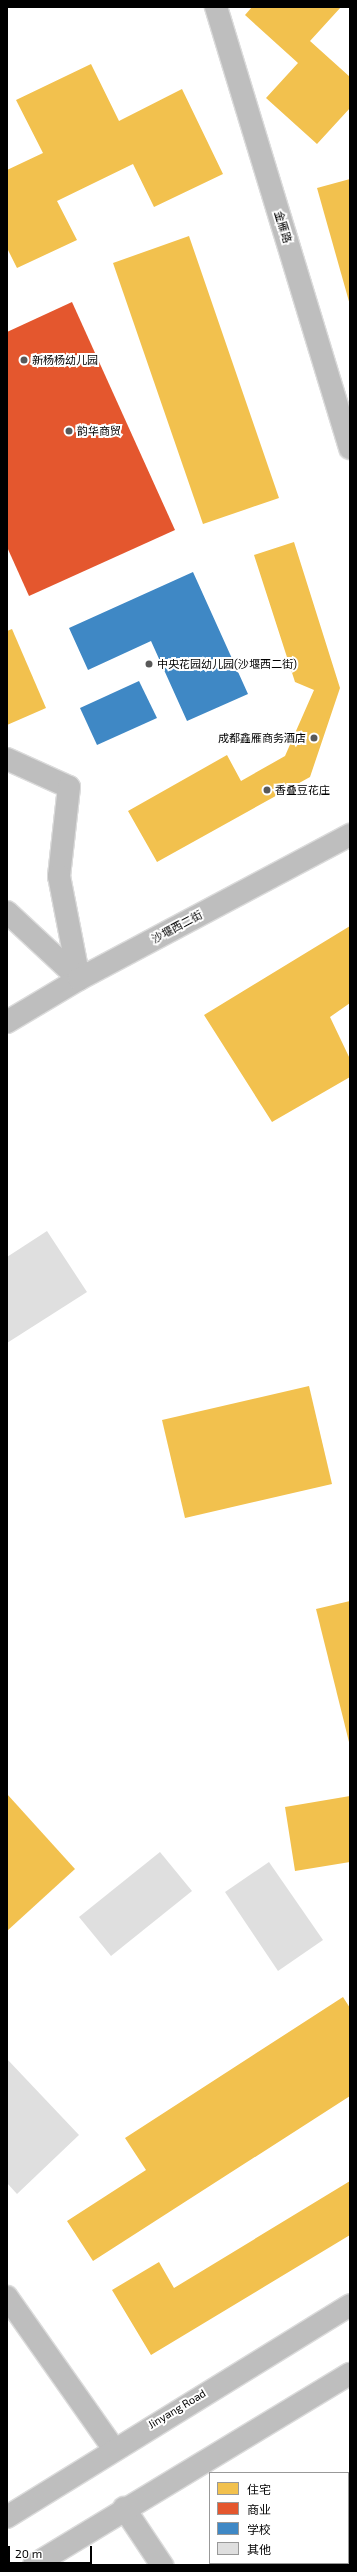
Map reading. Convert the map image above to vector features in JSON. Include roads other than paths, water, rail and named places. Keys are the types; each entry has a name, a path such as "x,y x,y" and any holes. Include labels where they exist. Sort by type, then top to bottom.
{"street":[{"name":"金雁路","path":"216,7 350,448"},
{"path":"7,759 69,787 59,876 79,979"},
{"name":"沙堰西二街","path":"7,1022 79,979 350,835"},
{"path":"7,912 79,979"},
{"path":"7,2297 113,2448"},
{"name":"Jinyang Road","path":"7,2516 113,2448 350,2305"},
{"path":"34,2565 124,2508 350,2374"},
{"path":"124,2508 162,2565"}],"place":[{"name":"新杨杨幼儿园","path":"24,360"},
{"name":"韵华商贸","path":"69,431"},
{"name":"中央花园幼儿园(沙堰西二街)","path":"149,664"},
{"name":"成都鑫雁商务酒店","path":"314,738"},
{"name":"香叠豆花庄","path":"267,790"}]}
